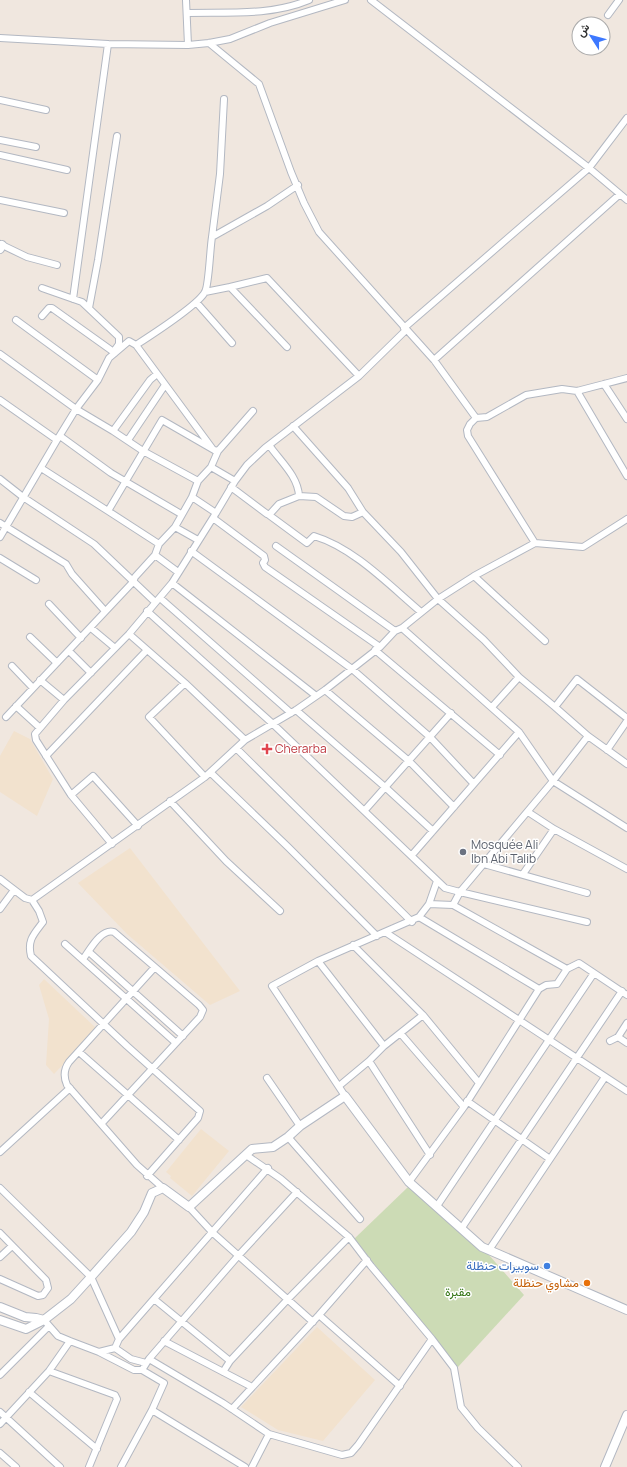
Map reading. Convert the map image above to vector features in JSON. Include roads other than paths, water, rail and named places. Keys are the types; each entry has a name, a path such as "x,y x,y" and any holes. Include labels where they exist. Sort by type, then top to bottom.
{"street":[{"path":"186,0 188,45"},
{"path":"187,13 264,11 291,8 309,0"},
{"path":"0,38 108,44 188,45 209,43 230,39 270,23 345,0"},
{"path":"371,0 589,168 627,200"},
{"path":"608,15 619,0"},
{"path":"209,43 259,84 304,203 320,232 434,360 476,418"},
{"path":"74,299 108,44"},
{"path":"136,345 155,333 196,302 205,292 220,174 224,99"},
{"path":"0,100 46,110"},
{"path":"112,844 71,795 36,740 35,734 39,727 129,634 172,583 198,540 215,516 235,481 247,465 269,445 359,376 405,329 589,168 627,118"},
{"path":"89,308 117,136"},
{"path":"0,140 36,147"},
{"path":"0,155 67,170"},
{"path":"212,237 267,206 298,185"},
{"path":"434,360 620,194"},
{"path":"0,200 64,213"},
{"path":"1,246 27,257 57,265"},
{"path":"205,292 268,278 359,376"},
{"path":"230,287 287,347"},
{"path":"0,537 76,408 98,380 109,358 119,344 119,337 89,308 74,299 42,288"},
{"path":"196,302 232,343"},
{"path":"42,316 49,308 52,308 114,352"},
{"path":"16,320 98,380"},
{"path":"114,352 130,342 136,345 216,451"},
{"path":"0,354 76,408 144,451 198,481"},
{"path":"113,431 145,386 157,374"},
{"path":"535,543 468,436 467,430 470,424 476,418 487,417 526,395 562,389 577,391 627,378"},
{"path":"604,384 627,419"},
{"path":"128,440 165,385"},
{"path":"577,391 627,476"},
{"path":"0,400 111,473 181,514"},
{"path":"6,716 69,652 133,582 134,577 155,554 159,544 175,527 192,497 198,481 211,467 216,451 253,411"},
{"path":"108,511 124,481 162,420 216,451"},
{"path":"293,426 348,488 363,512 401,552 438,599 484,640 518,677 588,736 627,764"},
{"path":"269,445 295,479 298,486 298,496"},
{"path":"211,467 235,481"},
{"path":"40,468 159,544"},
{"path":"0,479 23,497 94,544 133,582 386,787 433,831"},
{"path":"231,488 267,514"},
{"path":"363,512 352,517 344,516 316,497 298,496 279,504 269,515 307,543 314,536 328,540 344,548 421,612"},
{"path":"192,497 264,556 265,560 263,563 265,567 377,649 500,755"},
{"path":"32,900 211,773 245,740 274,724 315,695 325,690 377,649 395,631 402,628 438,599 474,576 535,543 582,547 627,520"},
{"path":"0,523 66,564 72,574 105,611"},
{"path":"175,527 198,540"},
{"path":"276,546 395,631"},
{"path":"191,551 352,669 430,737 474,783"},
{"path":"155,554 178,572"},
{"path":"0,558 36,580"},
{"path":"474,576 545,641"},
{"path":"172,583 315,695"},
{"path":"49,604 81,638"},
{"path":"147,611 274,724 445,888 586,922"},
{"path":"91,628 115,648"},
{"path":"402,628 519,732 553,781 627,828"},
{"path":"129,634 185,683 245,740"},
{"path":"30,637 57,663"},
{"path":"46,756 147,650"},
{"path":"69,652 91,673"},
{"path":"12,666 33,688"},
{"path":"492,707 518,677"},
{"path":"555,707 577,679 627,720 607,750"},
{"path":"40,680 64,700"},
{"path":"185,683 149,717 205,777"},
{"path":"325,690 409,761 454,807"},
{"path":"16,706 39,727"},
{"path":"365,810 451,713"},
{"path":"412,855 519,732"},
{"path":"453,905 460,892 528,812 588,736"},
{"path":"237,748 412,922"},
{"path":"211,773 377,936"},
{"path":"71,795 93,776 138,826"},
{"path":"170,801 226,861 280,911"},
{"path":"528,812 554,829 627,869"},
{"path":"523,874 554,829"},
{"path":"484,864 587,893"},
{"path":"0,879 25,898 32,900 39,911 43,922 33,936 29,946 31,956 152,1069 200,1111 200,1117 147,1176"},
{"path":"437,881 430,904 419,917 412,922 353,945 318,961 272,986 346,1096 410,1182 461,1229 482,1247 627,1310"},
{"path":"0,909 14,890"},
{"path":"430,904 453,905 567,969"},
{"path":"419,917 539,989"},
{"path":"83,959 103,934 112,931 202,1008 201,1015 183,1036 102,1123"},
{"path":"385,932 520,1019 627,1091"},
{"path":"65,944 176,1043"},
{"path":"353,945 423,1015 479,1083"},
{"path":"88,952 183,1036"},
{"path":"318,961 384,1046"},
{"path":"410,1182 465,1104 539,989 546,985 557,984 567,969 579,963 625,993 576,1058 461,1229"},
{"path":"154,968 103,1024 65,1069 65,1081 147,1176 189,1207 212,1233 313,1322"},
{"path":"436,1206 594,973"},
{"path":"339,1086 369,1062 384,1046 423,1015"},
{"path":"610,1041 618,1037 627,1023"},
{"path":"401,1034 465,1104 494,1120 550,1159"},
{"path":"618,1037 627,1043"},
{"path":"79,1052 179,1140"},
{"path":"369,1062 430,1155"},
{"path":"489,1250 605,1077"},
{"path":"267,1078 300,1126"},
{"path":"0,1152 70,1088"},
{"path":"189,1207 255,1148 269,1149 288,1137 300,1126 346,1096"},
{"path":"288,1137 360,1219"},
{"path":"246,1155 268,1168 349,1237 454,1368 461,1407 478,1428 518,1467"},
{"path":"115,1348 119,1339 268,1168"},
{"path":"0,1188 91,1277 119,1339"},
{"path":"0,1376 131,1232 144,1212 152,1193 163,1188"},
{"path":"142,1370 147,1361 238,1256 297,1192"},
{"path":"0,1233 46,1280 48,1288 43,1295 38,1296 0,1279"},
{"path":"223,1372 230,1361 349,1237"},
{"path":"0,1257 12,1246"},
{"path":"232,1409 313,1322 366,1260"},
{"path":"154,1299 230,1361"},
{"path":"0,1307 25,1318 36,1318 47,1323 58,1336 99,1352 134,1370 142,1370 164,1382 152,1410 121,1467"},
{"path":"319,1315 400,1386"},
{"path":"0,1320 26,1329 47,1323"},
{"path":"115,1348 130,1359 147,1361 232,1409 269,1434 342,1455 351,1452 358,1445 432,1339"},
{"path":"0,1424 49,1371 70,1341"},
{"path":"164,1342 252,1387"},
{"path":"99,1352 115,1348"},
{"path":"0,1364 6,1368"},
{"path":"49,1371 115,1395 117,1399 89,1467"},
{"path":"29,1392 97,1449"},
{"path":"152,1410 245,1467"},
{"path":"0,1412 60,1467"},
{"path":"607,1467 627,1415"},
{"path":"262,1467 253,1465 269,1434"},
{"path":"0,1453 16,1467"}],"place":[{"name":"Cherarba","path":"267,749"},
{"name":"Mosquée Ali Ibn Abi Talib","path":"463,852"},
{"name":"سوبيرات حنظلة","path":"547,1266"},
{"name":"مشاوي حنظلة","path":"587,1283"}],"park label":[{"name":"مقبرة","path":"458,1292"}]}
